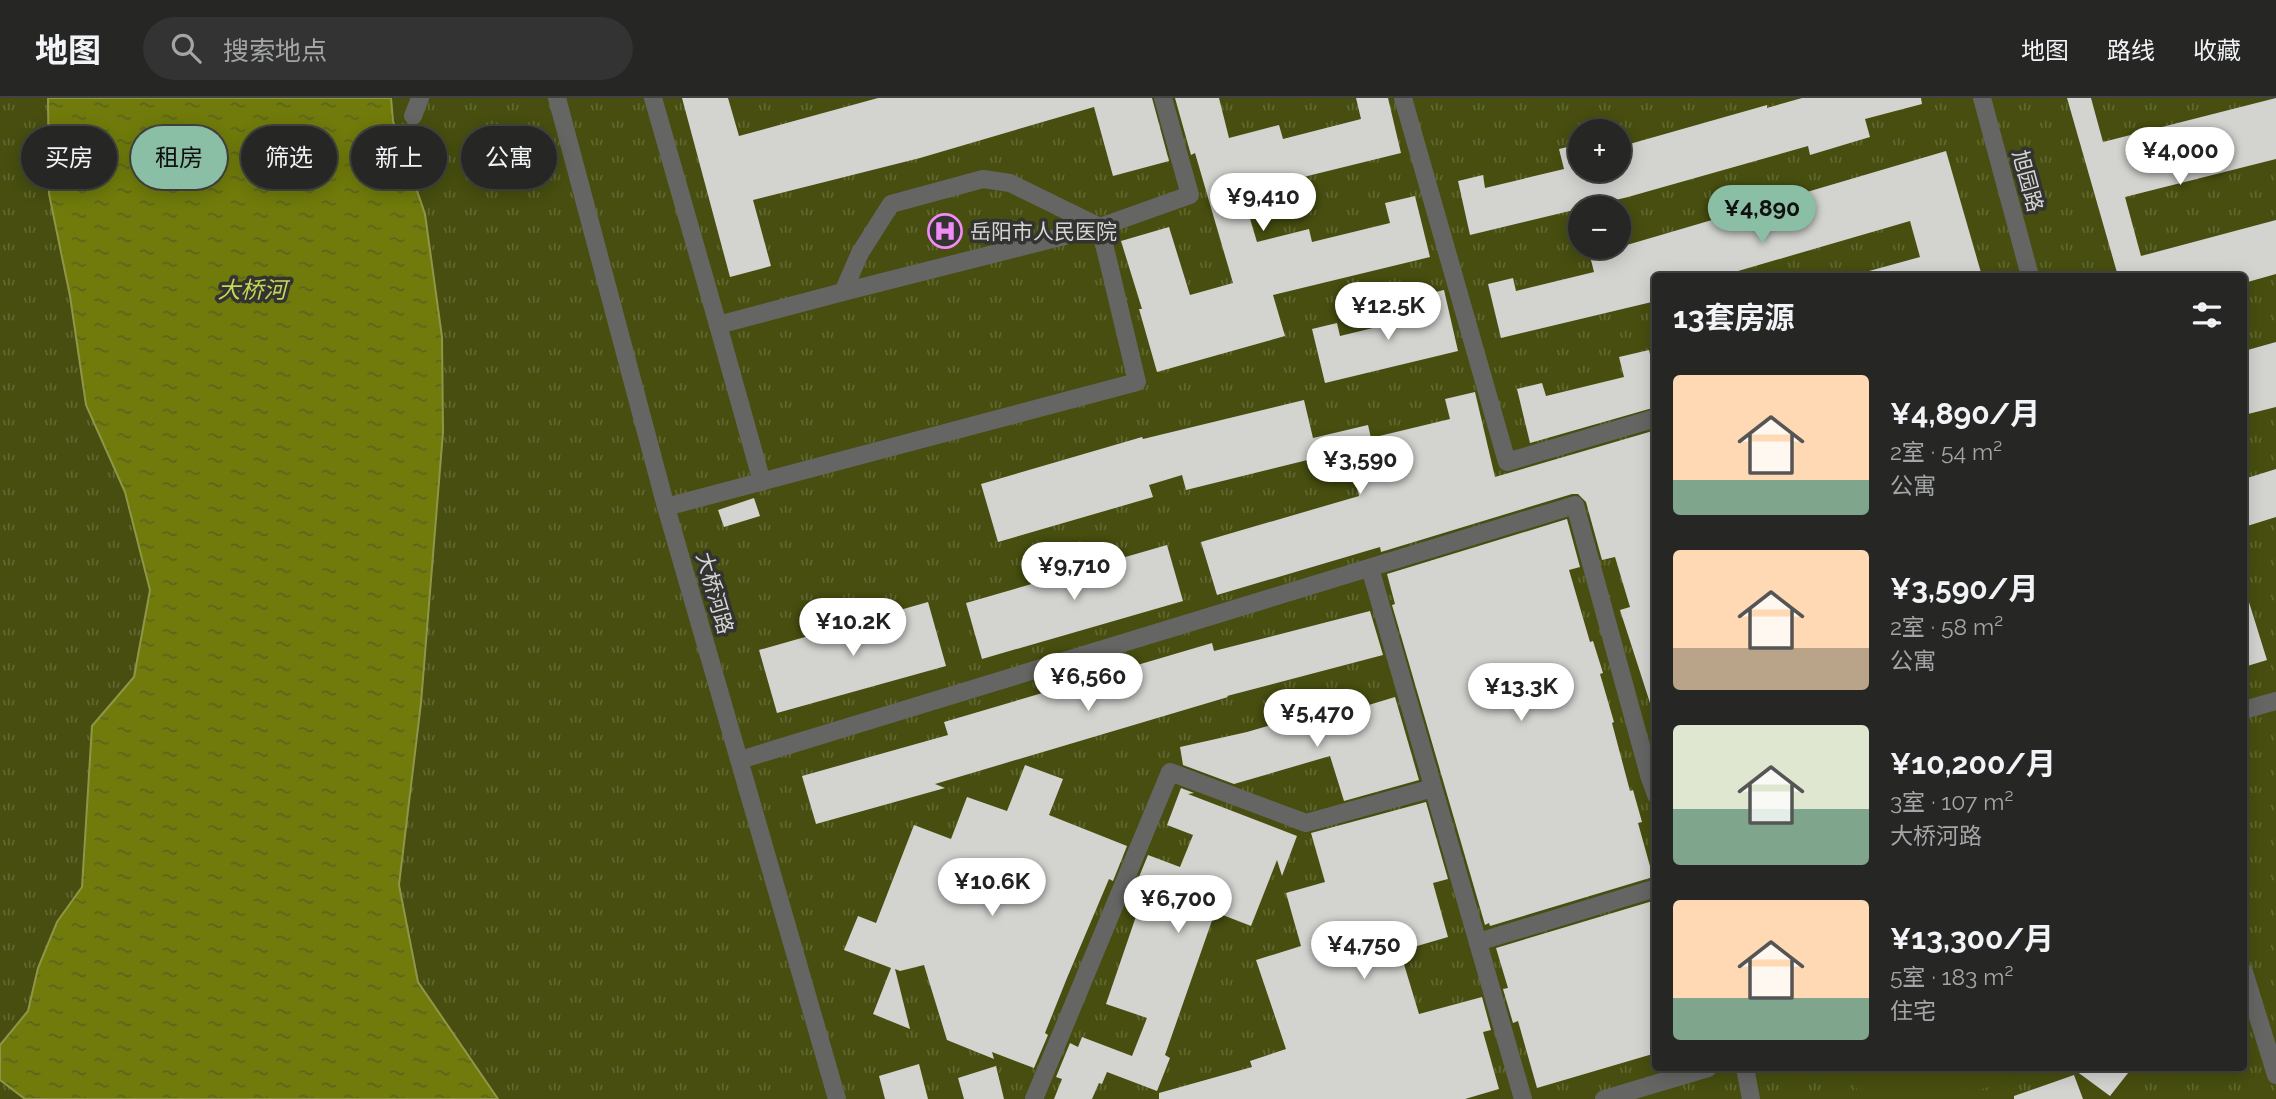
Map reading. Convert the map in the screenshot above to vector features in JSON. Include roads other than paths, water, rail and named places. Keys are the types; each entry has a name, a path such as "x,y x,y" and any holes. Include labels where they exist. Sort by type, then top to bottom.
{"street":[{"path":"413,116 420,98"},
{"name":"大桥河路","path":"557,98 666,507 837,1099"},
{"path":"653,98 762,482"},
{"path":"718,325 1100,227 1190,195 1163,98"},
{"path":"1403,98 1507,462 1652,419"},
{"name":"旭园路","path":"1982,98 2029,273"},
{"path":"843,292 859,253 891,204 983,178 1010,183 1100,227"},
{"path":"666,507 1137,382 1100,227"},
{"path":"740,760 1575,505 1652,774"},
{"path":"1370,568 1521,1099"},
{"path":"2247,709 2276,701"},
{"path":"1034,1099 1170,772 1306,823 1433,788"},
{"path":"1478,942 1652,889"},
{"path":"2247,982 2276,1075"},
{"path":"1604,1099 1699,1071"},
{"path":"1746,1071 1751,1099"}],"water":[{"name":"大桥河","path":"48,98 391,98 395,126 351,126 351,189 416,189 425,214 442,337 443,432 421,703 399,885 418,982 498,1099 25,1099 0,1080 0,1045 28,1011 38,968 57,922 82,887 92,726 134,677 150,590 125,492 86,405 70,296 49,194 49,189 117,189 117,126 48,126"}],"place":[{"name":"岳阳市人民医院","path":"945,231"}]}
